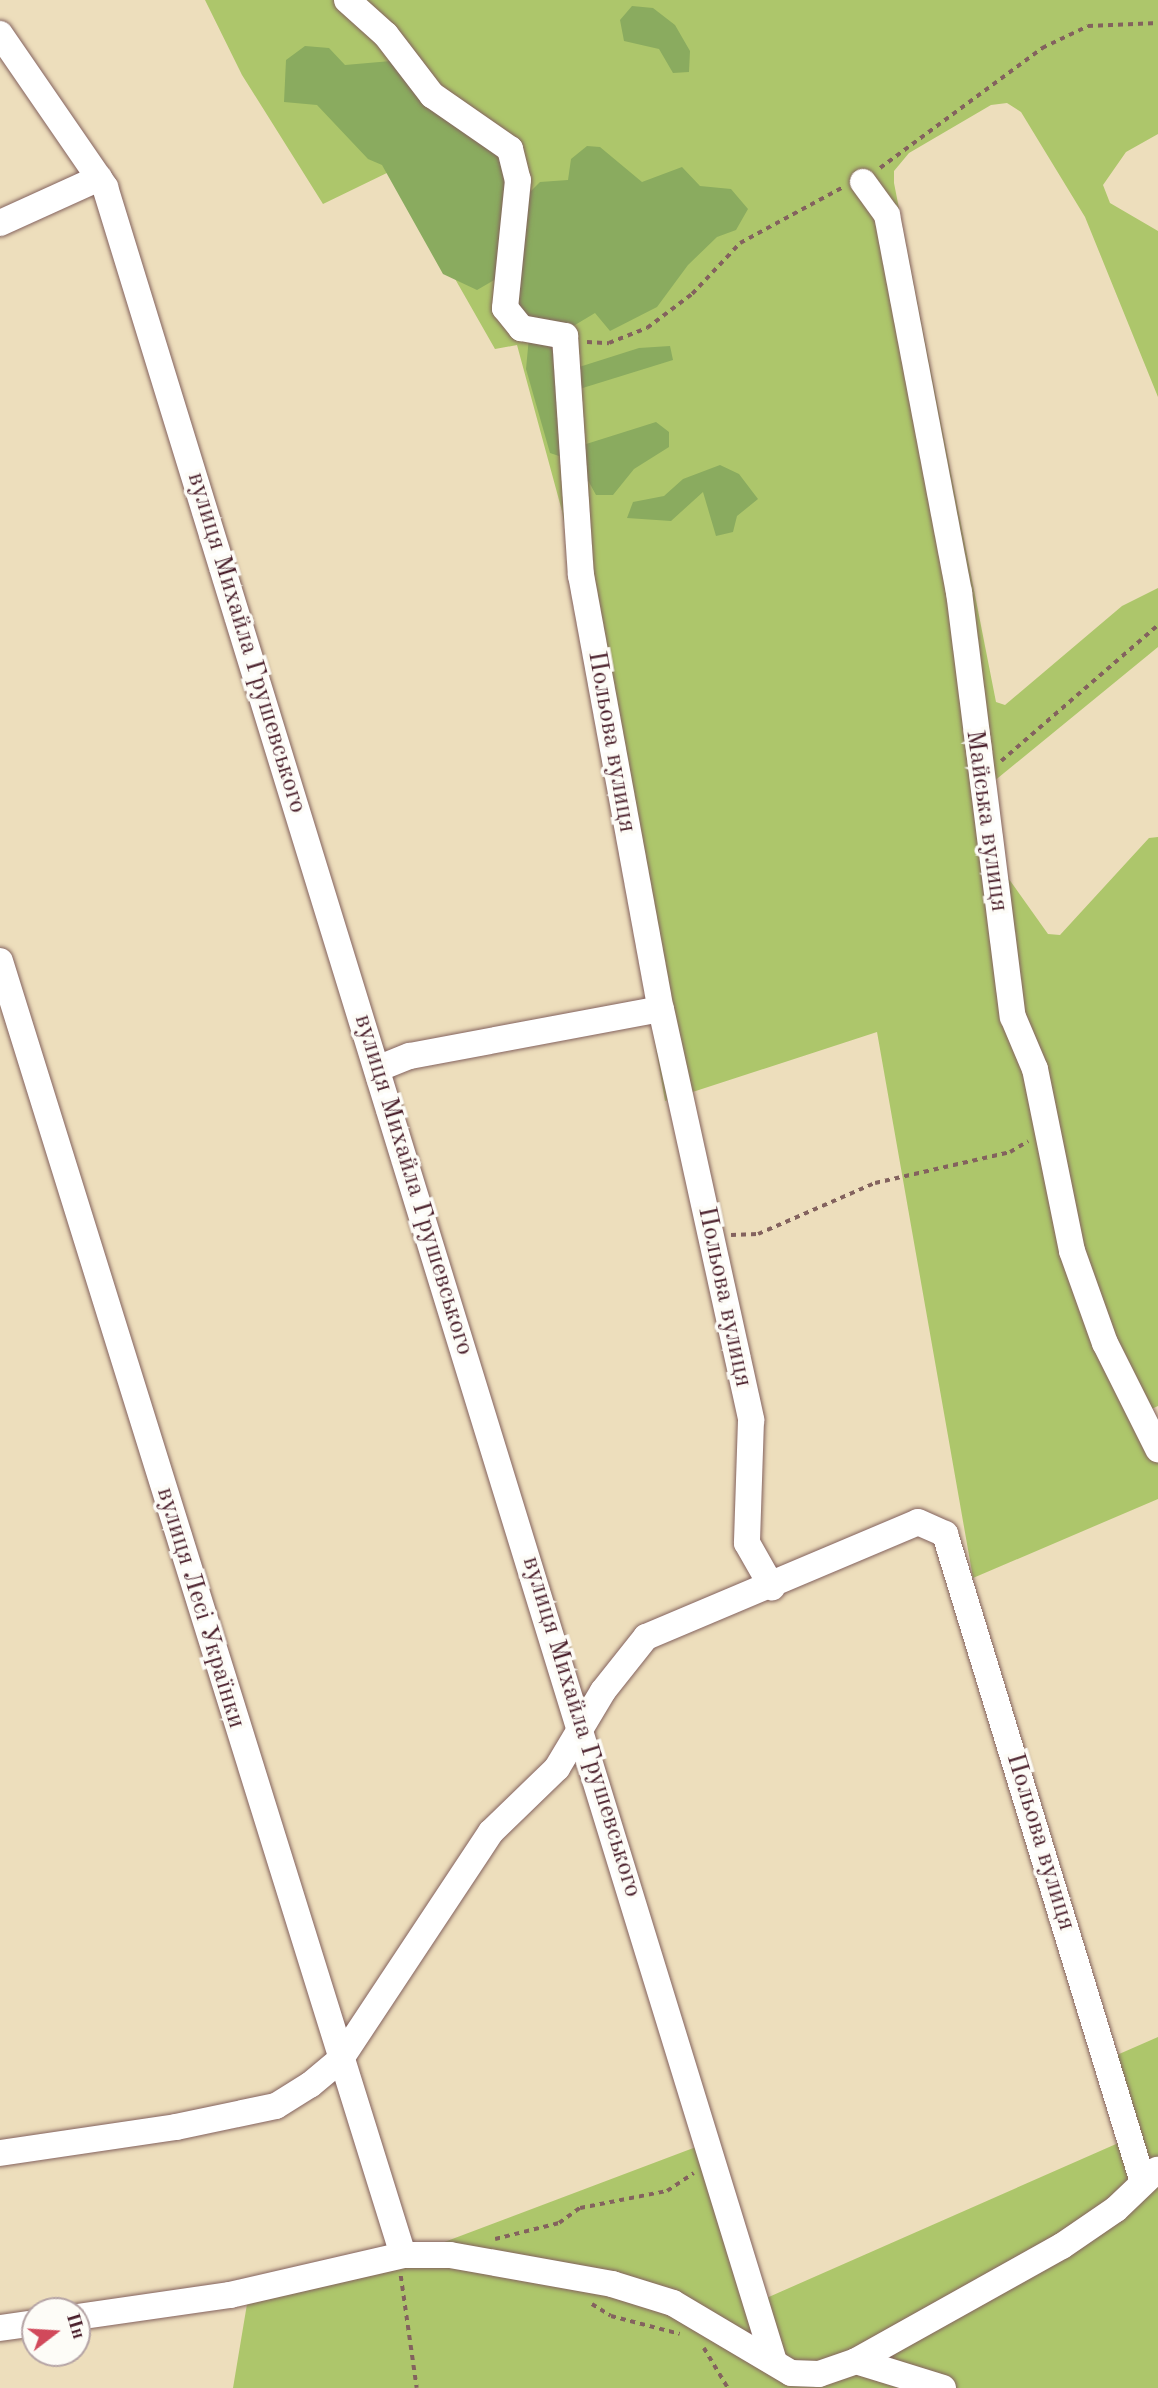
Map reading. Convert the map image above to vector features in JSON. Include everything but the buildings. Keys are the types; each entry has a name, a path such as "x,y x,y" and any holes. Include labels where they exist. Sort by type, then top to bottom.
{"street":[{"path":"347,0 386,35 432,95 510,149 518,180 505,309 520,327 565,336"},
{"name":"вулиця Михайла Грушевського","path":"0,34 99,178 582,1729 774,2361"},
{"path":"0,223 99,178"},
{"name":"Майська вулиця","path":"863,181 887,215 959,592 1013,1017 1035,1069 1072,1251 1105,1343 1158,1449"},
{"name":"Польова вулиця","path":"565,336 581,575 661,1009 751,1420 747,1543 772,1587 918,1522 945,1534 1150,2174"},
{"name":"вулиця Лесі Українки","path":"0,961 340,2060 398,2257"},
{"path":"377,1069 410,1055 661,1009"},
{"path":"0,2152 275,2106 340,2060 492,1832 556,1768 646,1637 772,1587"},
{"path":"91,2315 230,2295 398,2257 450,2255 612,2284 673,2303 791,2373 819,2374 856,2361 1062,2246 1116,2209 1150,2174"},
{"path":"0,2328 21,2325"},
{"path":"856,2361 943,2388"}],"path":[{"path":"565,336 609,343 647,328 692,294 740,243 863,181 1042,48 1088,26 1158,23"},
{"path":"982,779 1158,625"},
{"path":"709,1231 758,1234 875,1183 1010,1152 1032,1137 1043,1111"},
{"path":"484,2243 559,2223 580,2208 667,2191 700,2169 707,2140"},
{"path":"398,2257 415,2339 417,2388"},
{"path":"589,2302 611,2316 691,2340"},
{"path":"702,2345 728,2388"}],"green space":[{"path":"205,0 1158,0 1158,134 1126,152 1103,185 1110,203 1158,231 1158,397 1085,217 1021,112 1007,103 991,105 909,153 894,171 894,183 996,702 1005,705 1122,606 1158,588 1158,647 993,782 1006,875 1048,934 1060,935 1149,838 1158,837 1158,1406 1143,1413 1158,1441 1158,1499 973,1578 877,1032 665,1101 562,511 517,345 495,349 393,170 323,204 242,75"},
{"path":"632,6 653,8 675,25 690,51 689,72 673,73 659,49 624,41 620,20"},
{"path":"305,46 329,48 345,65 391,61 424,105 508,158 496,279 477,290 443,274 382,165 368,159 317,105 284,102 286,60"},
{"path":"587,146 600,147 642,182 682,167 700,186 731,189 748,209 736,230 717,237 688,265 657,307 610,331 595,313 570,328 516,317 521,201 540,182 568,180 571,159"},
{"path":"529,337 556,345 562,457 550,453 526,369"},
{"path":"670,346 673,360 573,391 576,368 639,348"},
{"path":"656,422 669,432 669,447 634,469 613,495 596,495 584,473 583,445"},
{"path":"720,465 739,474 758,499 737,516 733,532 716,536 703,492 671,521 627,518 633,502 664,496 683,479"},
{"path":"1158,2037 1158,2388 233,2388 248,2298 370,2270 696,2147 746,2307 1132,2137 1110,2058"}]}
